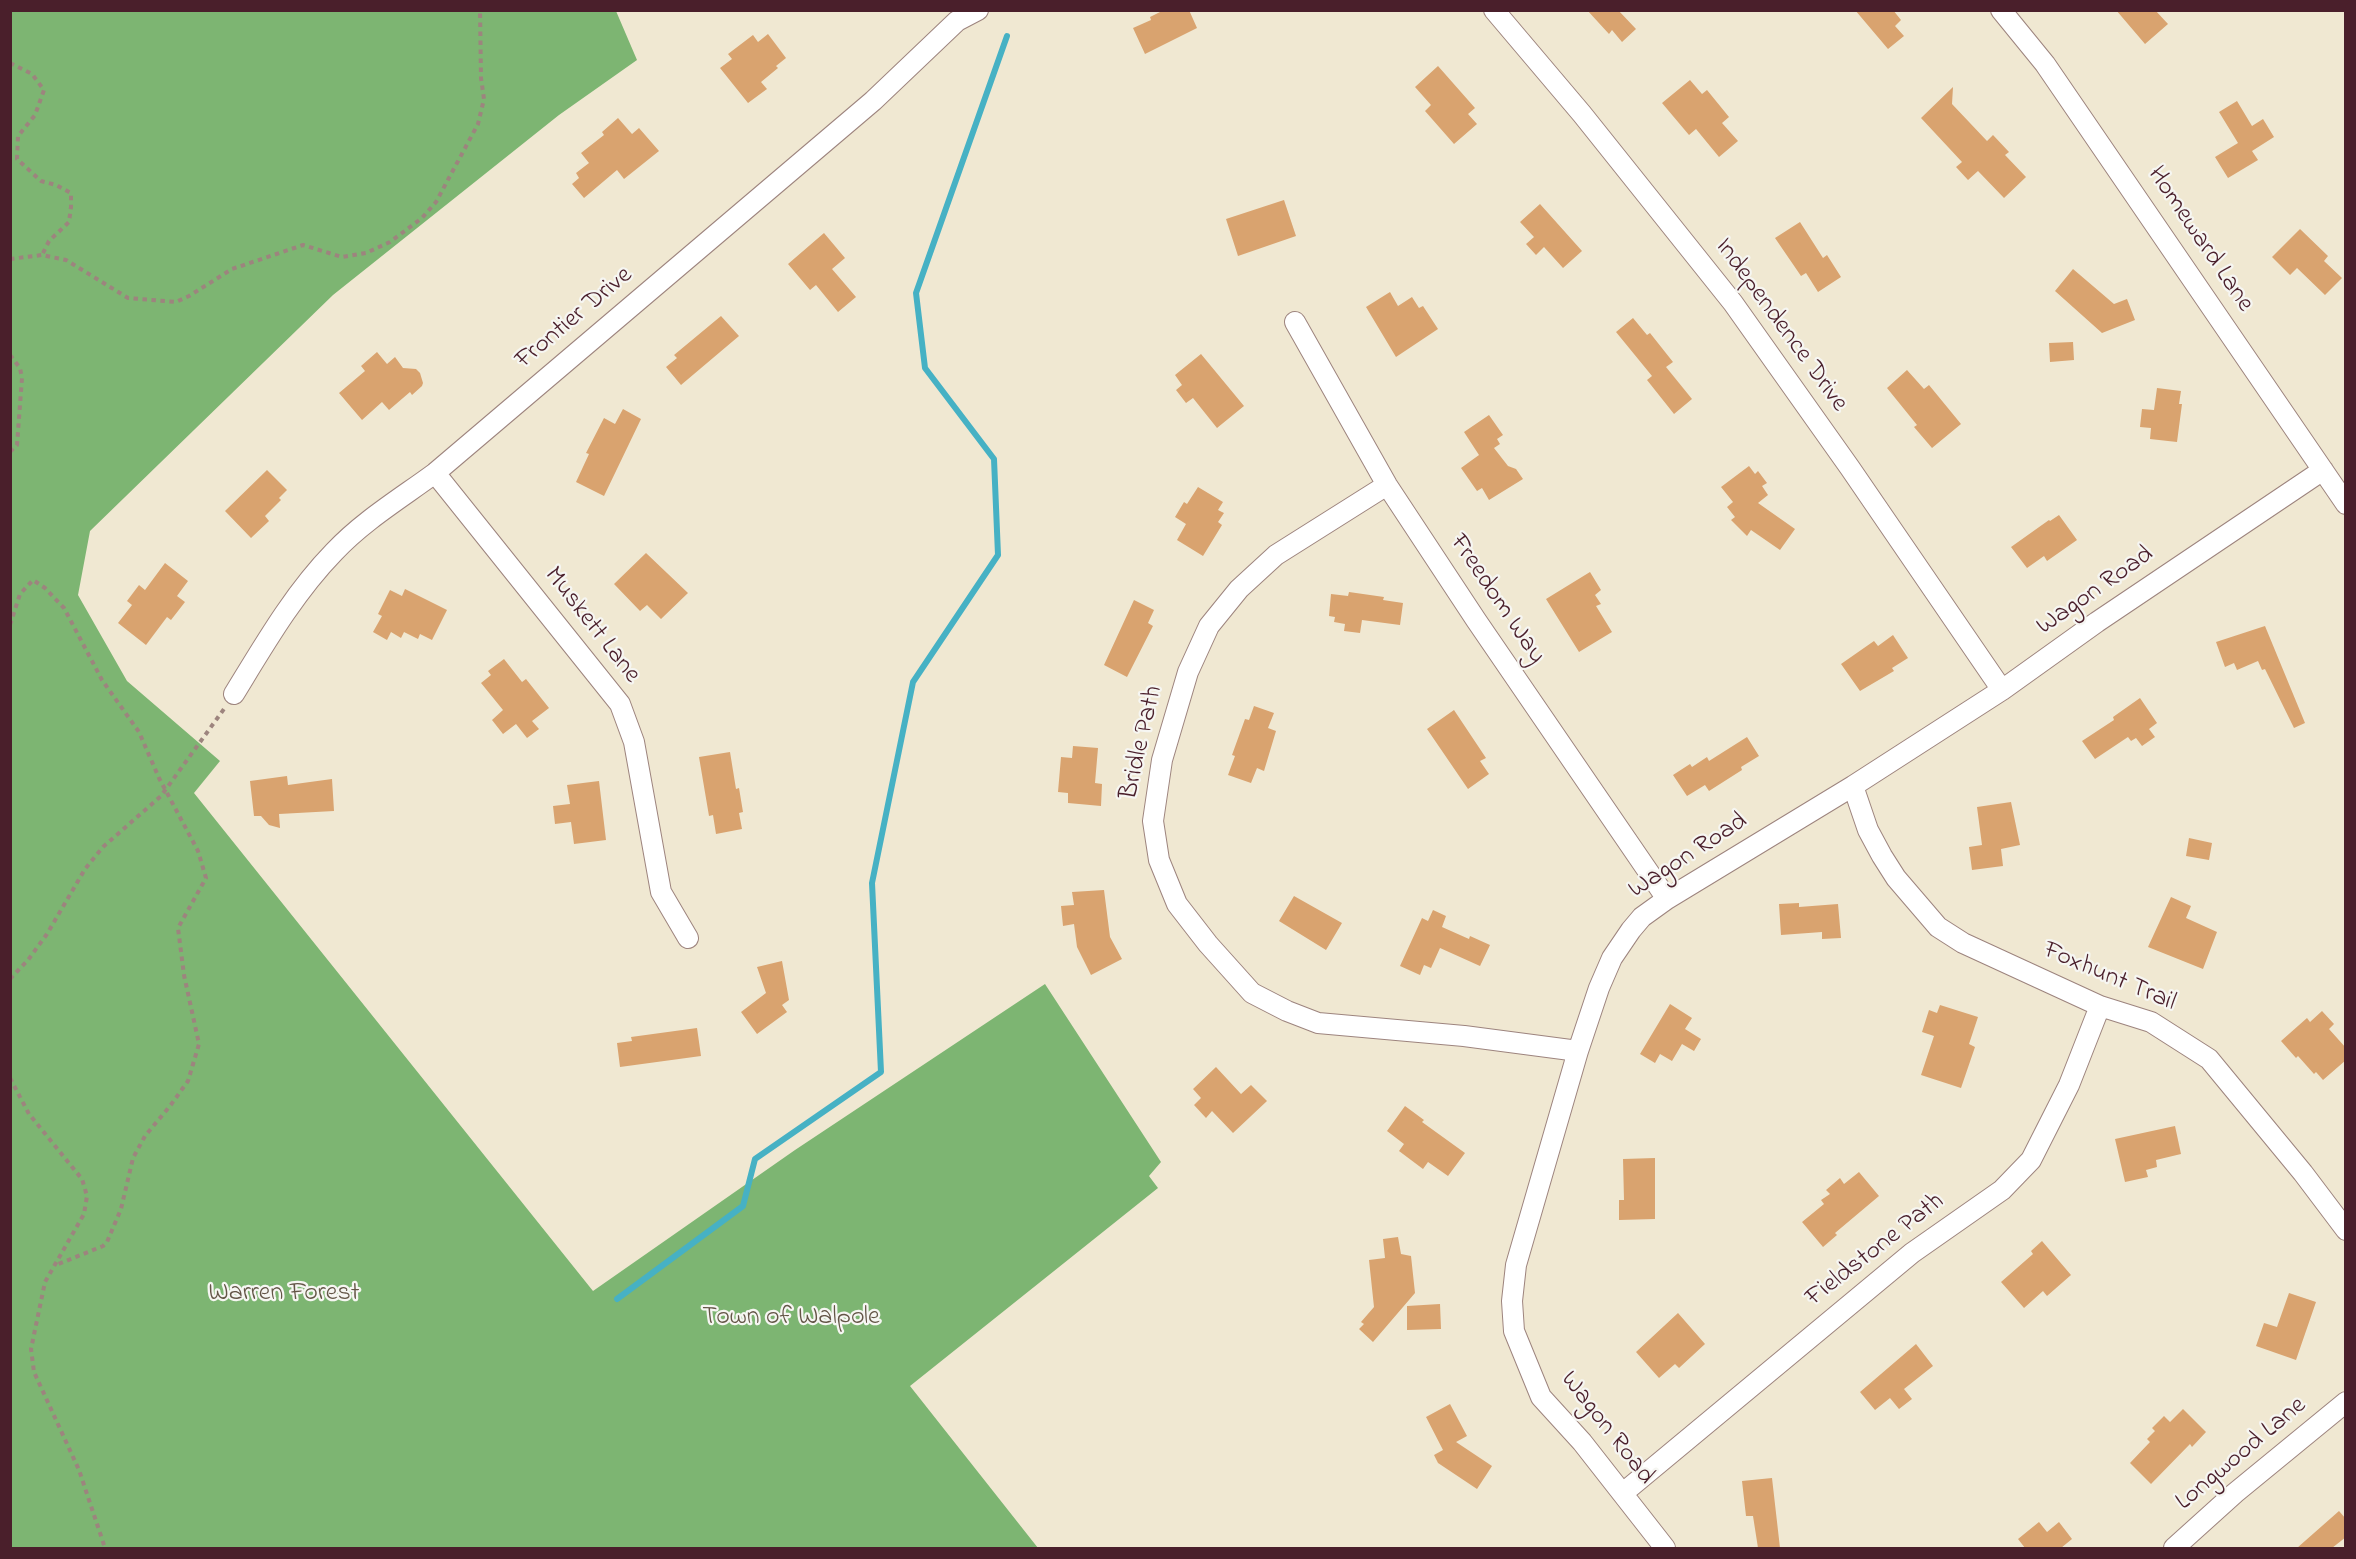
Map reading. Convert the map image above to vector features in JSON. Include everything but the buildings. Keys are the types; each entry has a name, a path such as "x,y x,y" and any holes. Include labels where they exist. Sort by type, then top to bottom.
{"street":[{"name":"Frontier Drive","path":"234,694 280,619 334,551 377,515 435,473 873,101 957,21 978,10"},
{"name":"Independence Drive","path":"1494,10 1582,114 1732,303 1850,468 2002,690"},
{"name":"Homeward Lane","path":"2001,10 2045,64 2346,504"},
{"name":"Freedom Way","path":"1295,322 1387,484 1476,620 1667,899"},
{"name":"Wagon Road","path":"1665,1548 1582,1442 1541,1397 1514,1331 1512,1301 1516,1264 1578,1052 1599,988 1612,958 1642,917 1667,899 1853,786 2002,690 2097,622 2323,470"},
{"name":"Muskett Lane","path":"435,473 620,704 634,742 661,892 688,938"},
{"name":"Bridle Path","path":"1387,484 1276,555 1239,589 1209,626 1188,672 1162,760 1153,821 1159,860 1177,904 1208,944 1252,993 1287,1011 1318,1023 1464,1036 1578,1052"},
{"name":"Foxhunt Trail","path":"1853,786 1868,830 1882,856 1896,878 1938,927 1963,943 2100,1005 2151,1022 2209,1059 2303,1173 2346,1230"},
{"name":"Fieldstone Path","path":"1623,1493 1912,1253 2002,1190 2031,1160 2069,1085 2100,1005"},
{"name":"Longwood Lane","path":"2174,1548 2235,1493 2346,1402"}],"path":[{"path":"10,260 42,255 66,260 128,298 176,302 232,269 303,245 342,257 366,253 390,242 422,218 436,202 478,124 484,99 481,78 480,10"},
{"path":"10,63 32,74 44,90 35,115 18,136 17,159 41,181 56,185 70,193 69,222 49,241 42,255"},
{"path":"10,355 21,368 22,378 17,445 10,452"},
{"path":"10,625 20,594 33,579 55,597 64,608 102,680 139,732 165,790 198,851 206,878 178,928 184,975 198,1044 188,1081 145,1136 133,1158 121,1209 107,1242 103,1246 56,1265"},
{"path":"10,979 28,960 47,934 91,862 165,790 234,694"},
{"path":"10,1078 28,1114 82,1179 87,1196 84,1214 45,1282 32,1349 33,1372 79,1470 105,1548"}],"green space":[{"path":"11,10 616,11 637,60 559,115 333,295 90,531 78,595 127,681 220,761 194,793 593,1291 795,1150 1045,984 1161,1162 1149,1176 1158,1188 910,1386 1038,1548 11,1548"}],"waterway":[{"path":"617,1299 743,1206 755,1159 881,1072 872,883 913,682 998,555 994,459 925,368 916,293 1007,36"}],"park label":[{"name":"Warren Forest","path":"284,1295"},
{"name":"Town of Walpole","path":"791,1319"}]}
